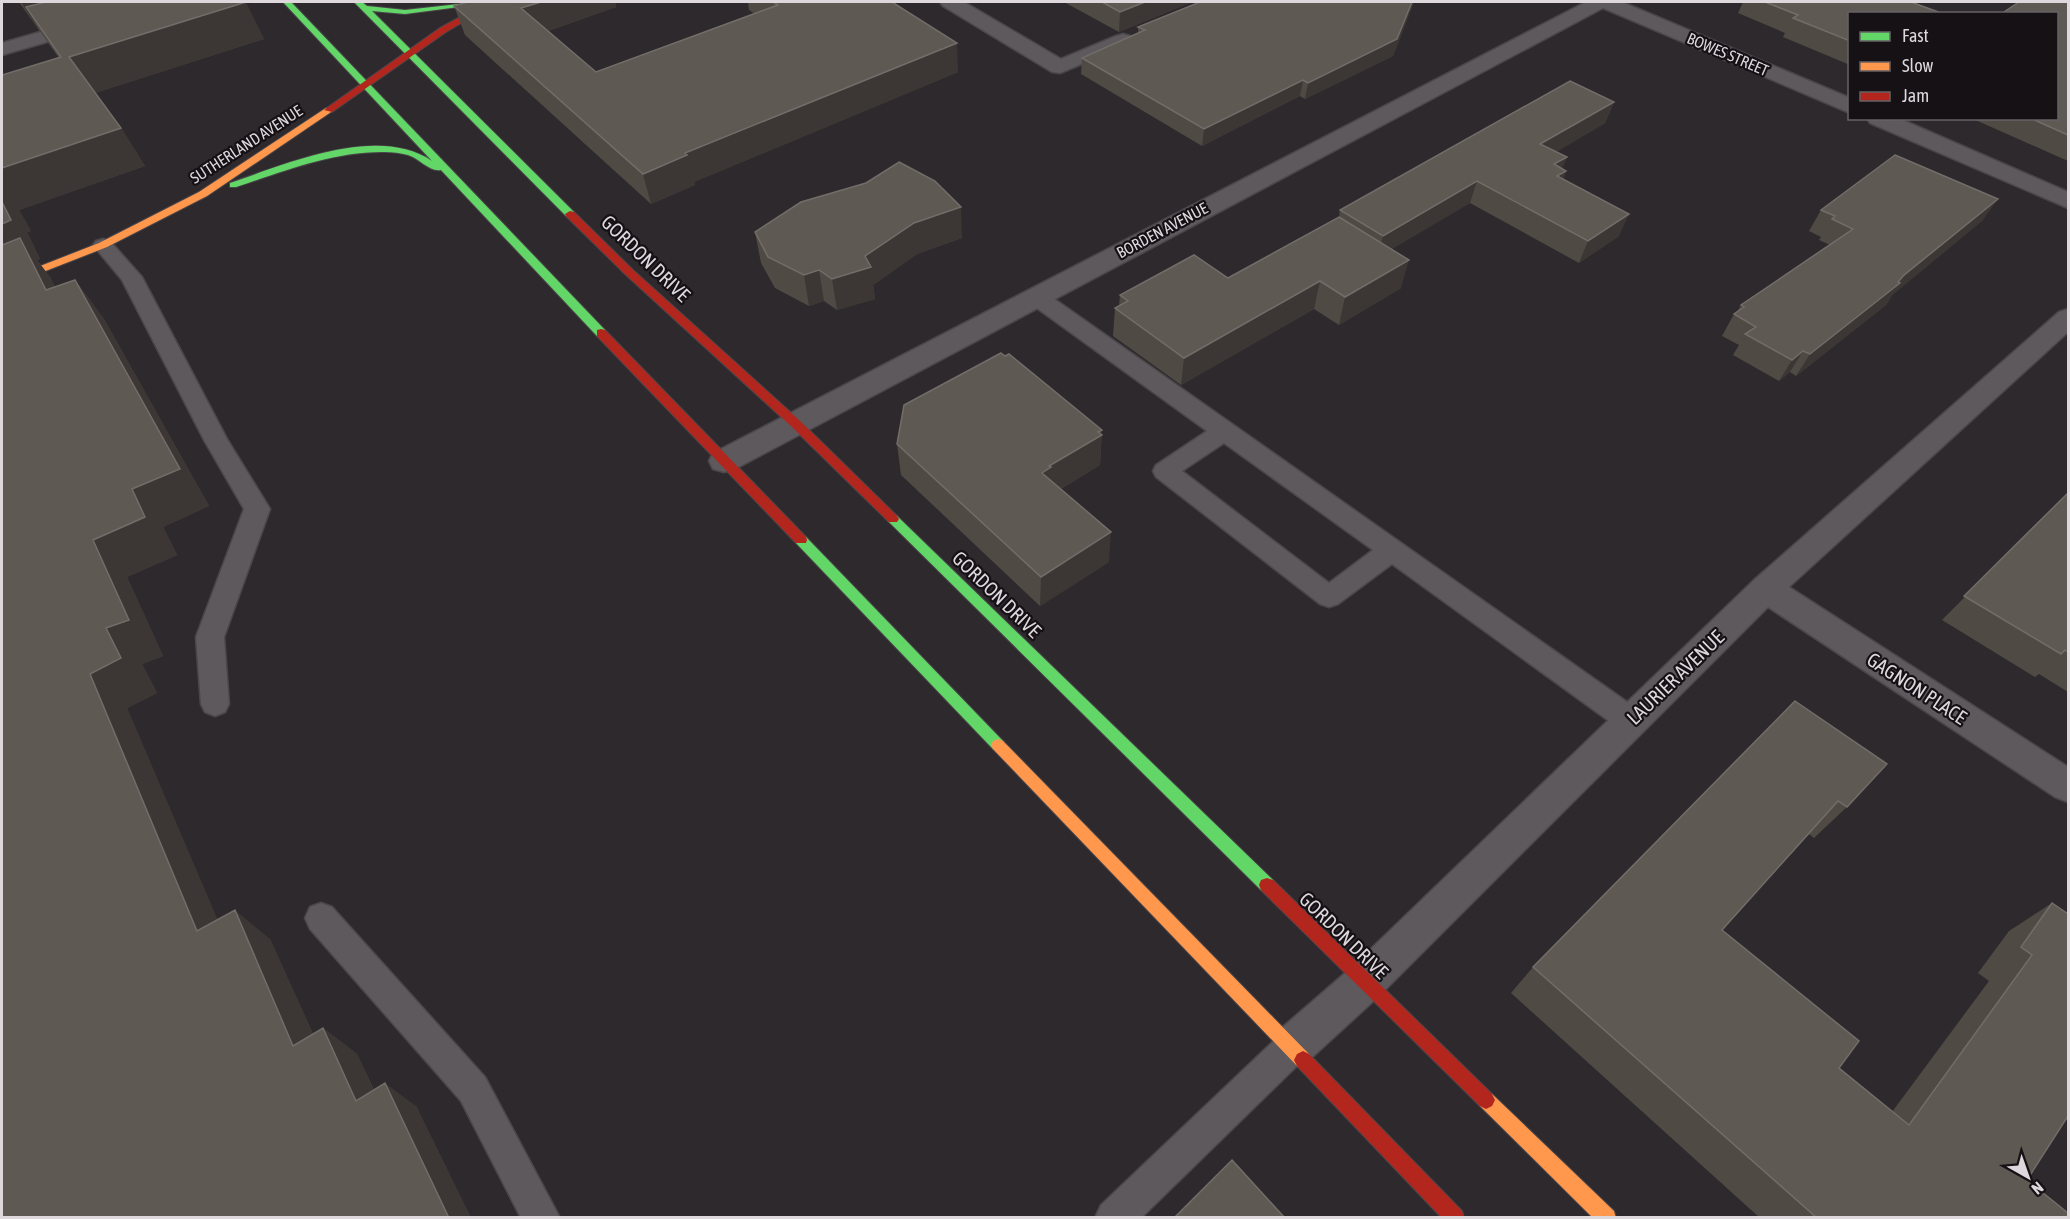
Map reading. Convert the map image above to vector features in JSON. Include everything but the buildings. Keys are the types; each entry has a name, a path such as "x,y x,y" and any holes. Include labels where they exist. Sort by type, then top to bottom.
{"main road":[{"path":"286,2 448,174 1455,1218"},
{"path":"361,5 383,12 424,11 482,2"},
{"name":"SUTHERLAND AVENUE","path":"2,285 103,245 140,228 202,194 365,86 442,30 493,2"},
{"name":"GORDON DRIVE","path":"361,5 629,272 795,423 1607,1218"},
{"path":"202,194 353,152 384,149 408,152 448,174"}],"street":[{"path":"2,49 164,2"},
{"path":"950,2 1060,67 1136,34"},
{"name":"BORDEN AVENUE","path":"724,460 1600,2"},
{"name":"BOWES STREET","path":"1606,2 1848,105"},
{"path":"1883,120 2068,201"},
{"name":"LAURIER AVENUE","path":"1292,1047 1365,982 1766,589 2068,318"},
{"name":"GAGNON PLACE","path":"1766,589 2068,786"}],"lane":[{"path":"103,245 131,277 216,440 257,509 210,637 215,704"},
{"path":"1035,296 1630,720"},
{"path":"1224,431 1165,471 1329,597 1392,550"},
{"path":"321,918 473,1089 541,1218"},
{"path":"1114,1218 1292,1047"}],"traffic: fast":[{"path":"287,2 601,333"},
{"path":"358,2 570,214"},
{"path":"363,8 405,12 474,3"},
{"path":"233,185 297,164 366,149 409,152 437,168"},
{"path":"893,519 1267,885"},
{"path":"801,540 998,745"}],"traffic: slow":[{"path":"2,285 103,245 203,194 329,110"},
{"path":"998,745 1303,1060"},
{"path":"1486,1100 1607,1218"}],"traffic: jam":[{"path":"329,110 443,30 493,2"},
{"path":"570,214 629,272 795,423 893,519"},
{"path":"601,333 801,540"},
{"path":"1267,885 1486,1100"},
{"path":"1303,1060 1455,1218"}]}
